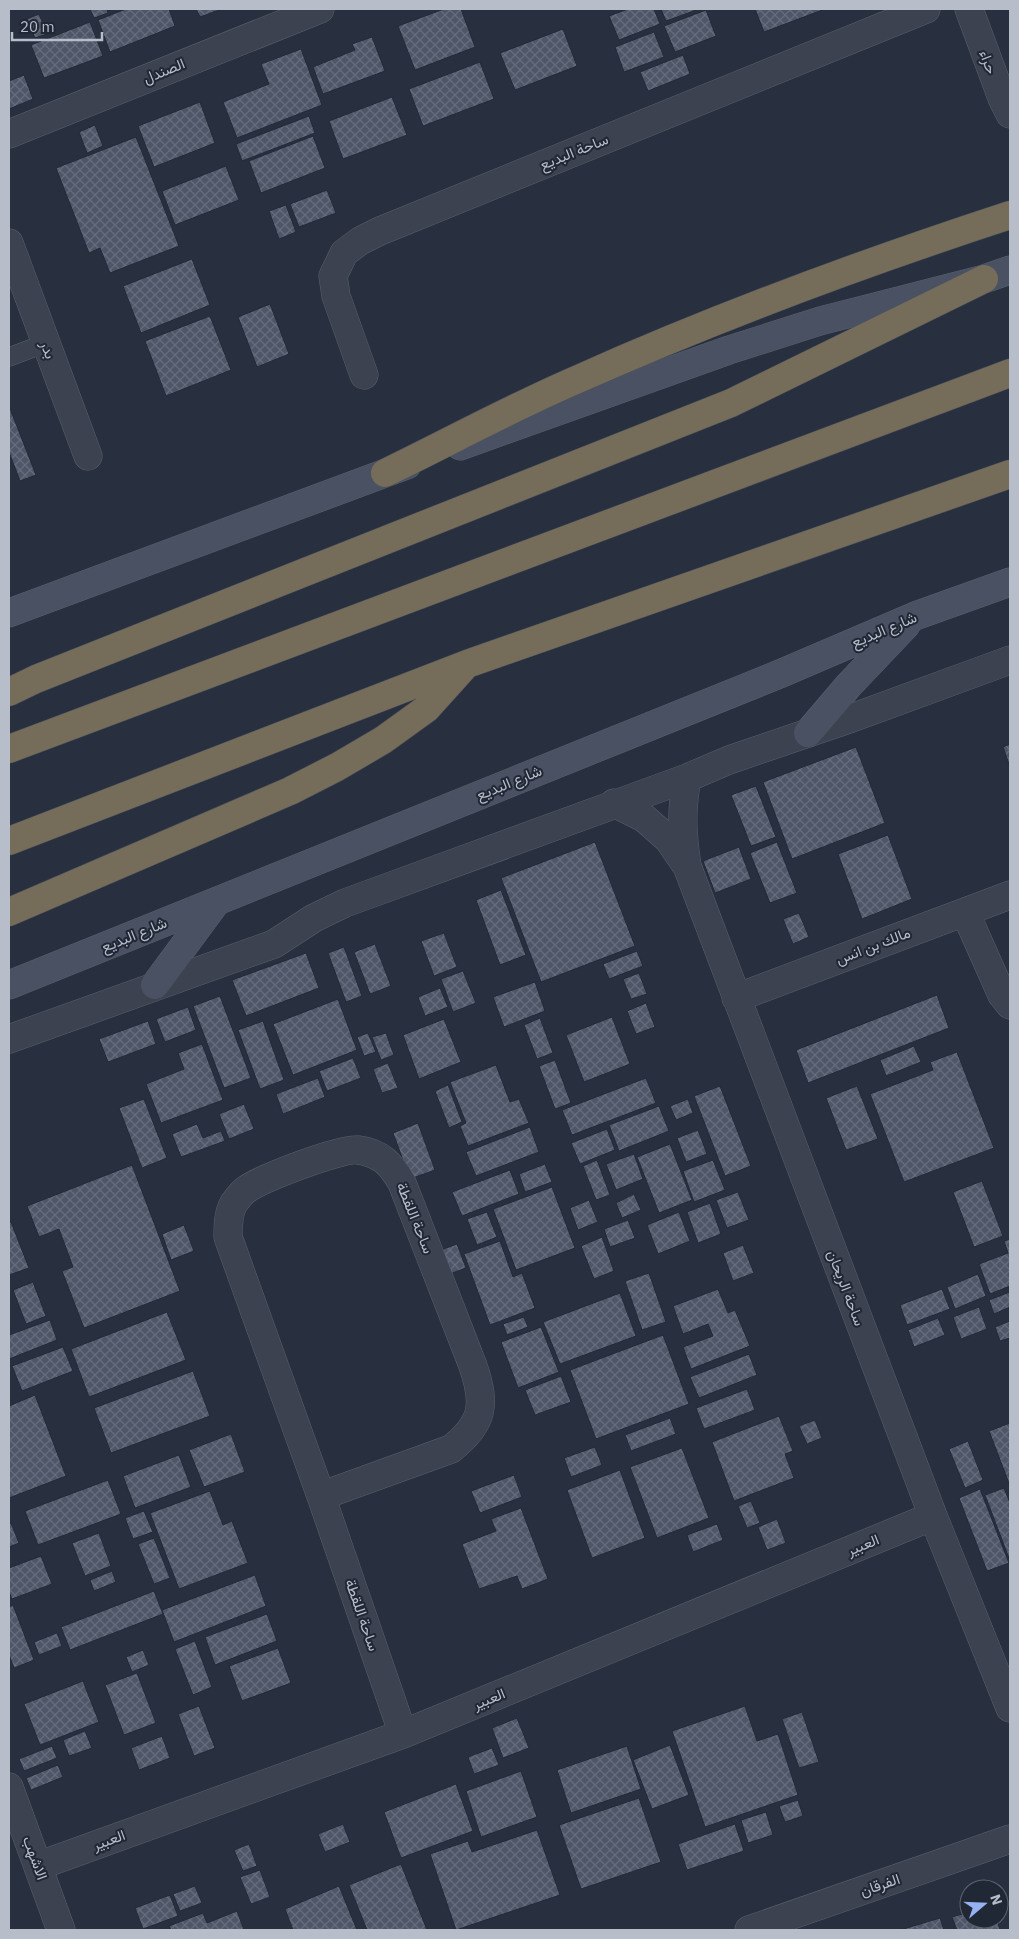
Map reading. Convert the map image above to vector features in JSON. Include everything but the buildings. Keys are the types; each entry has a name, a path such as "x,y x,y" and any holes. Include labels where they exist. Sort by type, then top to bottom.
{"highway":[{"path":"385,473 574,380 732,314 942,237 1010,215"},
{"path":"9,692 731,402 984,279"},
{"path":"9,749 1010,373"},
{"path":"9,841 467,664 1010,474"},
{"path":"9,912 290,791 337,768 383,740 426,709 467,664"}],"main road":[{"path":"9,613 385,473 730,350 820,321 984,279 1010,270"},
{"name":"شارع البديع","path":"9,985 782,673 915,616 1010,582"},
{"path":"808,733 849,685 915,616"},
{"path":"155,986 218,901"}],"street":[{"name":"الصندل","path":"9,134 320,9"},
{"name":"ساحة البديع","path":"364,374 336,296 333,276 344,253 360,241 380,231 926,9"},
{"name":"حراء","path":"968,9 1006,106"},
{"name":"بدر","path":"9,243 88,456"},
{"path":"9,1039 274,944 314,918 344,903 614,803 687,778 729,760 1010,660"},
{"name":"ساحة الريحان","path":"687,778 682,806 682,836 687,866 933,1516 1010,1708"},
{"name":"ساحة الريحان","path":"614,803 644,818 668,839 687,866"},
{"name":"مالك بن انس","path":"736,998 1010,894"},
{"path":"965,912 1002,995 1010,1005"},
{"name":"ساحة اللقطة","path":"321,1496 451,1449 466,1437 476,1421 481,1402 478,1383 472,1366 402,1183 392,1166 376,1154 357,1150 338,1152 259,1182 245,1191 234,1204 228,1220 228,1237 321,1496 403,1734"},
{"name":"العبير","path":"38,1866 403,1734 933,1516"},
{"name":"الاشهب","path":"9,1787 61,1930"},
{"name":"الفرقان","path":"749,1930 1010,1839"}],"lane":[{"path":"9,357 46,343"}]}
